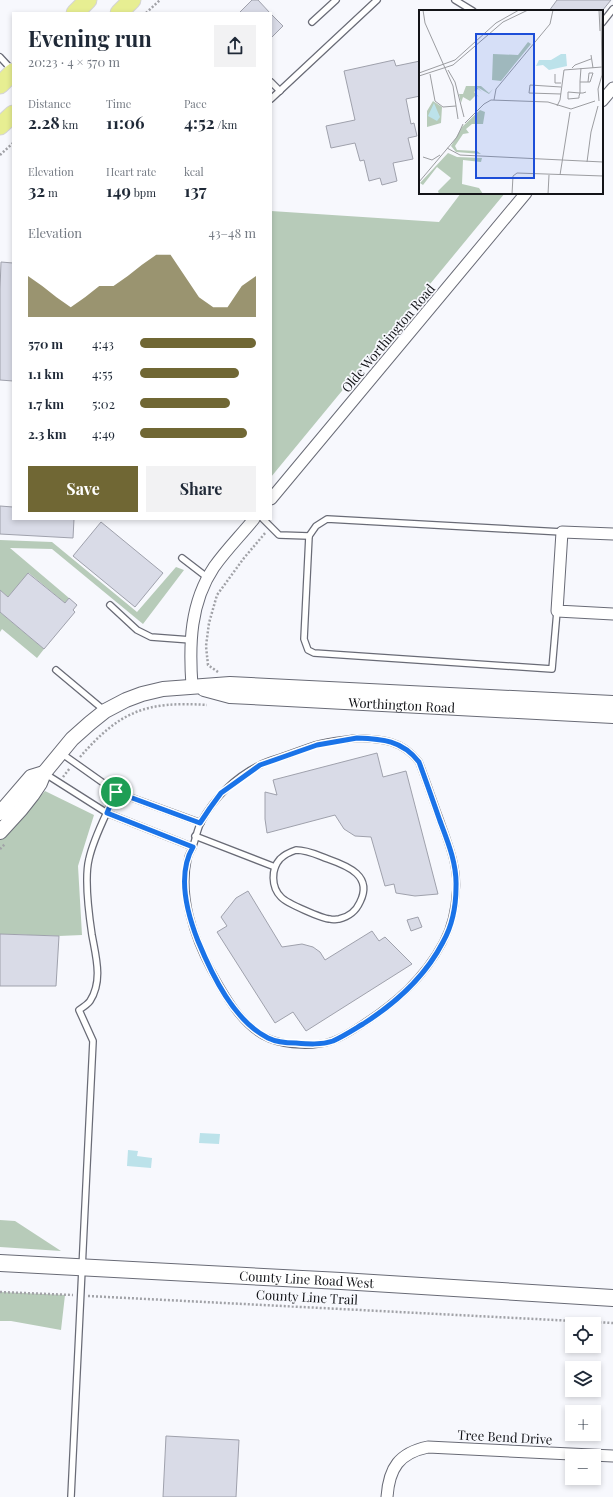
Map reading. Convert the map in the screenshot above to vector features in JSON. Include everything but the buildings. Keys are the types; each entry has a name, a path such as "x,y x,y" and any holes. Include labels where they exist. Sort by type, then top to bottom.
{"main road":[{"path":"75,12 88,0"},
{"path":"120,12 132,0"},
{"path":"0,85 12,73"},
{"path":"0,126 12,115"},
{"name":"County Line Road West","path":"0,1263 341,1281 613,1298"}],"street":[{"path":"603,100 613,88"},
{"name":"Olde Worthington Road","path":"272,498 525,194"},
{"path":"192,686 192,621 198,601 214,566 253,520"},
{"path":"613,534 562,532 557,611 613,614"},
{"name":"Worthington Road","path":"0,832 32,795 40,783 44,773 72,739 105,711 142,694 163,689 230,684 613,704"},
{"name":"Worthington Road","path":"192,686 230,696 613,716"},
{"name":"Worthington Road","path":"0,813 31,777 44,773"},
{"name":"Tree Bend Drive","path":"387,1497 388,1482 392,1471 400,1460 405,1455 428,1447 613,1456"}],"lane":[{"path":"312,22 336,0"},
{"path":"272,98 376,0"},
{"path":"455,0 471,10"},
{"path":"603,22 613,9"},
{"path":"0,57 12,71"},
{"path":"272,83 280,91"},
{"path":"557,611 552,669 314,653 308,650 304,639 309,536 316,526 326,519 562,532"},
{"path":"264,520 279,535 309,536"},
{"path":"182,558 208,578"},
{"path":"110,605 137,630 151,637 191,640"},
{"path":"56,670 105,711"},
{"path":"357,738 381,739 393,742 412,753 419,762 449,846 456,873 456,888 451,921 444,940 432,961 416,981 398,999 350,1032 332,1041 312,1045 286,1043 269,1038 252,1027 238,1012 206,960 191,924 186,894 186,873 188,855 193,847 195,836 200,823 221,793 260,765 317,745 357,738"},
{"path":"61,753 116,792 200,823"},
{"path":"44,773 107,813 193,847"},
{"path":"71,1497 92,1041 79,1010 90,1001 95,989 98,972 87,885 88,860 116,792"},
{"path":"195,836 275,867"},
{"path":"296,850 305,850 354,870 360,878 363,888 362,898 357,908 350,915 340,919 330,919 289,904 280,897 275,888 273,877 275,867 280,859 287,853 296,850"}],"path":[{"path":"147,12 160,0"},
{"path":"0,155 12,144"},
{"path":"81,756 112,725 140,710 180,704 208,705"},
{"path":"64,776 70,769"},
{"name":"County Line Trail","path":"0,1292 613,1323"}],"green space":[{"path":"460,194 504,194 272,476 272,211 439,222"},
{"path":"0,540 52,542 137,612 176,567 184,570 143,624 52,549 10,548 69,598 65,603 29,573 8,597 0,590"},
{"path":"0,612 44,649 37,658 2,629 0,632"},
{"path":"45,791 94,815 78,866 82,935 59,936 0,934 0,840"},
{"path":"0,1220 15,1221 61,1251 0,1247"},
{"path":"0,1292 65,1295 61,1330 11,1321 0,1321"}],"water":[{"path":"200,1133 220,1134 219,1144 199,1143"},
{"path":"128,1150 138,1151 137,1156 152,1158 151,1168 127,1166"}],"route":[{"path":"357,738 381,739 393,742 412,753 419,762 449,846 456,873 454,905 451,921 444,940 432,961 416,981 398,999 350,1032 332,1041 312,1045 286,1043 269,1038 252,1027 238,1012 206,960 191,924 186,894 186,873 188,855 193,847 107,813 116,792 200,823 221,793 241,777 260,765 317,745 357,738"}]}
